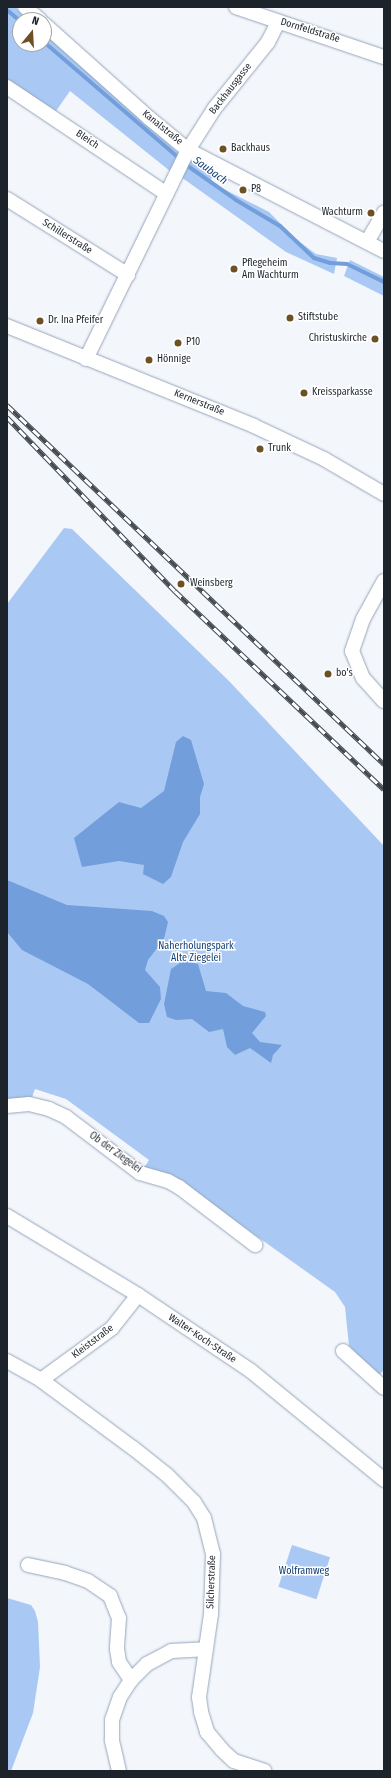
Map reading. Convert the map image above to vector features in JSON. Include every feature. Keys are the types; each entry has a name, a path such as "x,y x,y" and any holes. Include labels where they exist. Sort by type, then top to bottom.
{"street":[{"name":"Dornfeldstraße","path":"236,7 384,57"},
{"name":"Backhausgasse","path":"187,154 214,109 268,42 278,22"},
{"name":"Kanalstraße","path":"52,31 187,154 384,251"},
{"name":"Bleich","path":"7,87 167,194"},
{"path":"86,360 187,154"},
{"name":"Schillerstraße","path":"7,199 128,275"},
{"path":"368,242 384,212"},
{"name":"Kernerstraße","path":"7,326 86,360 254,426 324,460 384,494"},
{"path":"384,581 363,619 352,651 363,678 384,701"},
{"name":"Ob der Ziegelei","path":"7,1106 29,1104 49,1109 66,1117 140,1172 168,1180 179,1187 256,1245"},
{"name":"Walter-Koch-Straße","path":"7,1216 138,1295 251,1371 384,1480"},
{"name":"Kleiststraße","path":"41,1380 112,1328 138,1295"},
{"path":"343,1351 384,1388"},
{"name":"Silcherstraße","path":"7,1361 41,1380 167,1475 194,1502 204,1518 214,1554 211,1614 199,1697 207,1732 222,1750 234,1761 247,1768 264,1771"},
{"path":"28,1565 65,1573 88,1581 110,1596 120,1618 117,1649 119,1662 131,1680"},
{"path":"119,1771 112,1740 112,1720 120,1697 131,1680 159,1656 182,1648 205,1649"}],"green space":[{"path":"7,7 15,7 20,12 12,12 12,52 52,52 52,40 182,156 170,171 70,91 56,111 7,80"},
{"path":"191,158 215,171 210,182 269,212 297,240 316,254 337,258 334,274 286,252 181,177"},
{"path":"350,260 384,277 384,296 344,276"},
{"name":"Naherholungspark Alte Ziegelei","path":"64,528 72,529 229,681 384,846 384,1370 379,1375 349,1346 345,1307 335,1292 210,1203 144,1168 149,1160 66,1099 35,1089 31,1100 7,1101 7,604"},
{"name":"Wolframweg","path":"292,1545 330,1557 316,1599 278,1587"},
{"path":"7,1598 31,1605 35,1611 38,1622 40,1667 33,1713 11,1771 7,1771"}],"shaded area":[{"path":"183,736 191,740 204,784 200,797 200,814 183,842 171,877 163,884 143,874 144,865 119,861 82,867 74,838 119,802 141,808 164,791 176,742"},
{"path":"7,880 67,905 152,911 164,916 168,922 164,939 148,960 145,970 160,987 161,999 149,1023 139,1023 88,984 22,950 7,932"},
{"path":"190,962 198,964 206,991 226,993 243,1006 265,1012 266,1016 252,1033 260,1042 282,1045 273,1055 271,1063 250,1048 235,1055 227,1047 223,1029 209,1032 192,1019 176,1020 167,1017 164,1004 171,969 180,963"}],"waterway":[{"name":"Saubach","path":"7,10 12,14"},
{"name":"Saubach","path":"52,49 180,159"},
{"name":"Saubach","path":"185,164 236,200 280,226 314,258 330,263 347,264 384,282"}],"railway":[{"path":"7,405 384,764"},
{"path":"7,417 175,591 384,789"}],"place":[{"name":"Backhaus","path":"223,149"},
{"name":"P8","path":"243,190"},
{"name":"Wachturm","path":"371,213"},
{"name":"Pflegeheim Am Wachturm","path":"234,269"},
{"name":"Stiftstube","path":"290,318"},
{"name":"Dr. Ina Pfeifer","path":"40,321"},
{"name":"Christuskirche","path":"375,339"},
{"name":"P10","path":"178,343"},
{"name":"Hönnige","path":"149,360"},
{"name":"Kreissparkasse","path":"304,393"},
{"name":"Trunk","path":"260,449"},
{"name":"Weinsberg","path":"181,584"},
{"name":"bo's","path":"328,674"}]}
